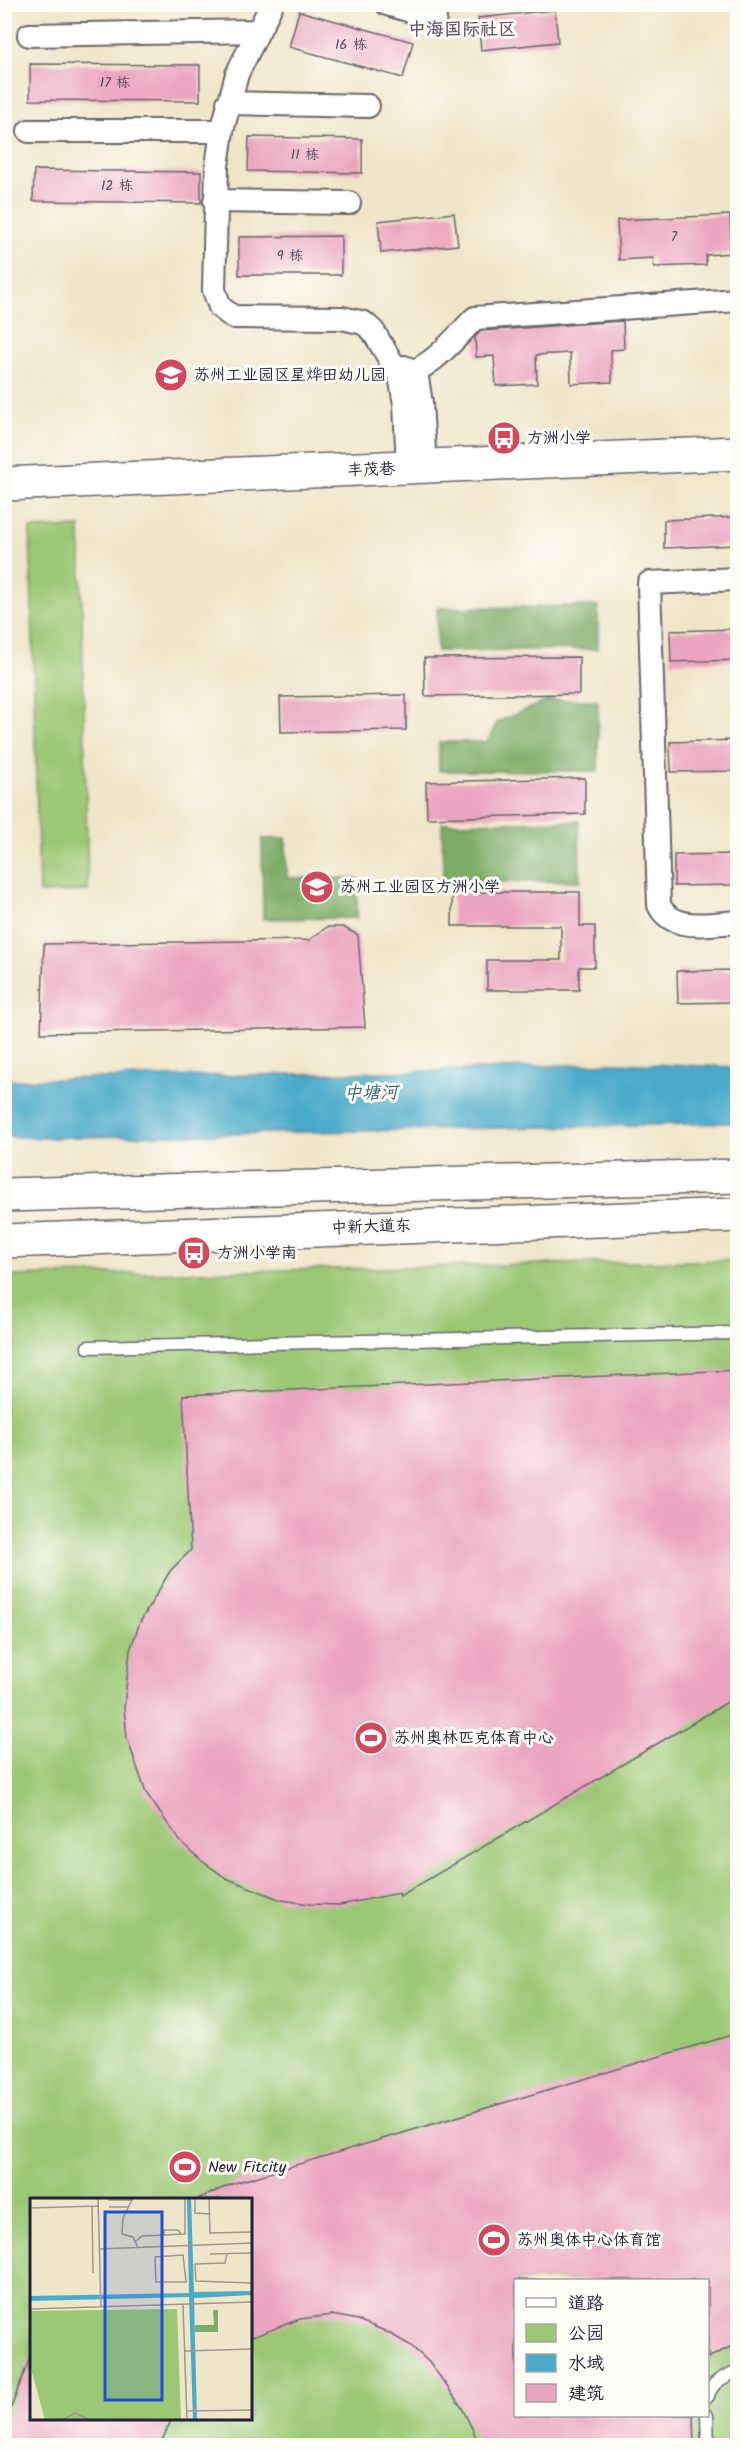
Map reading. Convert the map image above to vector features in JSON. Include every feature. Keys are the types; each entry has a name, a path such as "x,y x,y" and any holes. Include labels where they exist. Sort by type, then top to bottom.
{"main road":[{"name":"丰茂巷","path":"4,484 738,453"},
{"path":"4,1195 738,1176"},
{"name":"中新大道东","path":"4,1241 738,1215"}],"street":[{"path":"272,4 256,31 237,74 222,131 215,201 215,299 225,313 247,318 356,319 373,332 404,370 421,403 417,468"},
{"path":"387,4 435,18"},
{"path":"29,35 256,31"},
{"path":"228,103 368,106"},
{"path":"29,131 222,131"},
{"path":"215,201 349,203"},
{"path":"404,370 433,361 475,318 738,300"},
{"path":"738,579 649,583 659,905 664,915 672,922 738,922"}],"lane":[{"path":"88,1347 738,1333"},
{"path":"709,2392 710,2387 720,2379 738,2371"},
{"path":"707,2417 708,2445"}],"green space":[{"path":"80,527 88,891 39,893 30,529"},
{"path":"598,606 598,649 437,651 437,608"},
{"path":"549,700 598,700 598,771 439,771 439,742 487,742 497,722"},
{"path":"579,821 580,881 443,883 442,823"},
{"path":"286,838 287,878 357,878 357,918 263,919 262,839"},
{"name":"苏州奥林匹克体育中心","path":"737,1260 737,2445 5,2445 4,1276"}],"water":[{"name":"中塘河","path":"614,1063 737,1067 737,1123 38,1138 5,1136 5,1080 435,1071"}],"building":[{"path":"555,10 558,42 481,50 478,18"},
{"path":"299,11 413,42 403,78 289,47"},
{"path":"30,64 200,65 200,101 30,100"},
{"path":"249,137 362,139 362,173 248,171"},
{"path":"34,170 201,172 201,203 33,201"},
{"path":"454,213 458,245 381,253 378,221"},
{"path":"730,215 732,253 706,255 706,265 654,267 653,258 619,260 617,220"},
{"path":"341,236 341,275 239,275 239,237"},
{"path":"623,321 624,349 611,350 612,382 571,384 570,353 536,355 537,384 496,386 494,356 476,357 475,337 481,331"},
{"path":"738,517 738,545 664,548 664,520"},
{"path":"738,629 738,660 671,662 670,631"},
{"path":"579,657 579,694 425,696 424,658"},
{"path":"406,695 406,730 281,732 280,697"},
{"path":"738,740 738,771 671,772 670,742"},
{"path":"585,778 585,814 427,818 426,782"},
{"path":"738,854 738,885 674,886 674,855"},
{"path":"452,892 580,892 580,926 595,926 595,967 579,967 579,990 487,990 487,960 561,960 561,926 452,926"},
{"path":"327,927 343,927 358,935 365,1027 41,1033 44,944 309,940"},
{"path":"738,970 738,1002 678,1003 677,971"},
{"path":"738,1370 738,1696 400,1896 399,1893 340,1905 281,1900 226,1878 180,1841 146,1793 127,1738 124,1708 130,1650 140,1622 170,1571 191,1550 183,1395"},
{"name":"苏州奥体中心体育馆","path":"738,2033 738,2343 709,2358 709,2279 514,2279 514,2417 693,2417 694,2445 480,2445 462,2408 431,2364 410,2345 387,2332 358,2320 332,2315 300,2319 252,2337 252,2198 199,2198 235,2183"},
{"path":"30,2357 30,2420 171,2420 160,2445 4,2445 9,2413"}],"place":[{"name":"苏州工业园区星烨田幼儿园","path":"171,375"},
{"name":"方洲小学","path":"504,438"},
{"name":"苏州工业园区方洲小学","path":"317,887"},
{"name":"方洲小学南","path":"194,1253"},
{"name":"苏州奥林匹克体育中心","path":"371,1738"},
{"name":"New Fitcity","path":"185,2167"},
{"name":"苏州奥体中心体育馆","path":"494,2240"}],"district":[{"name":"中海国际社区","path":"462,30"}]}
